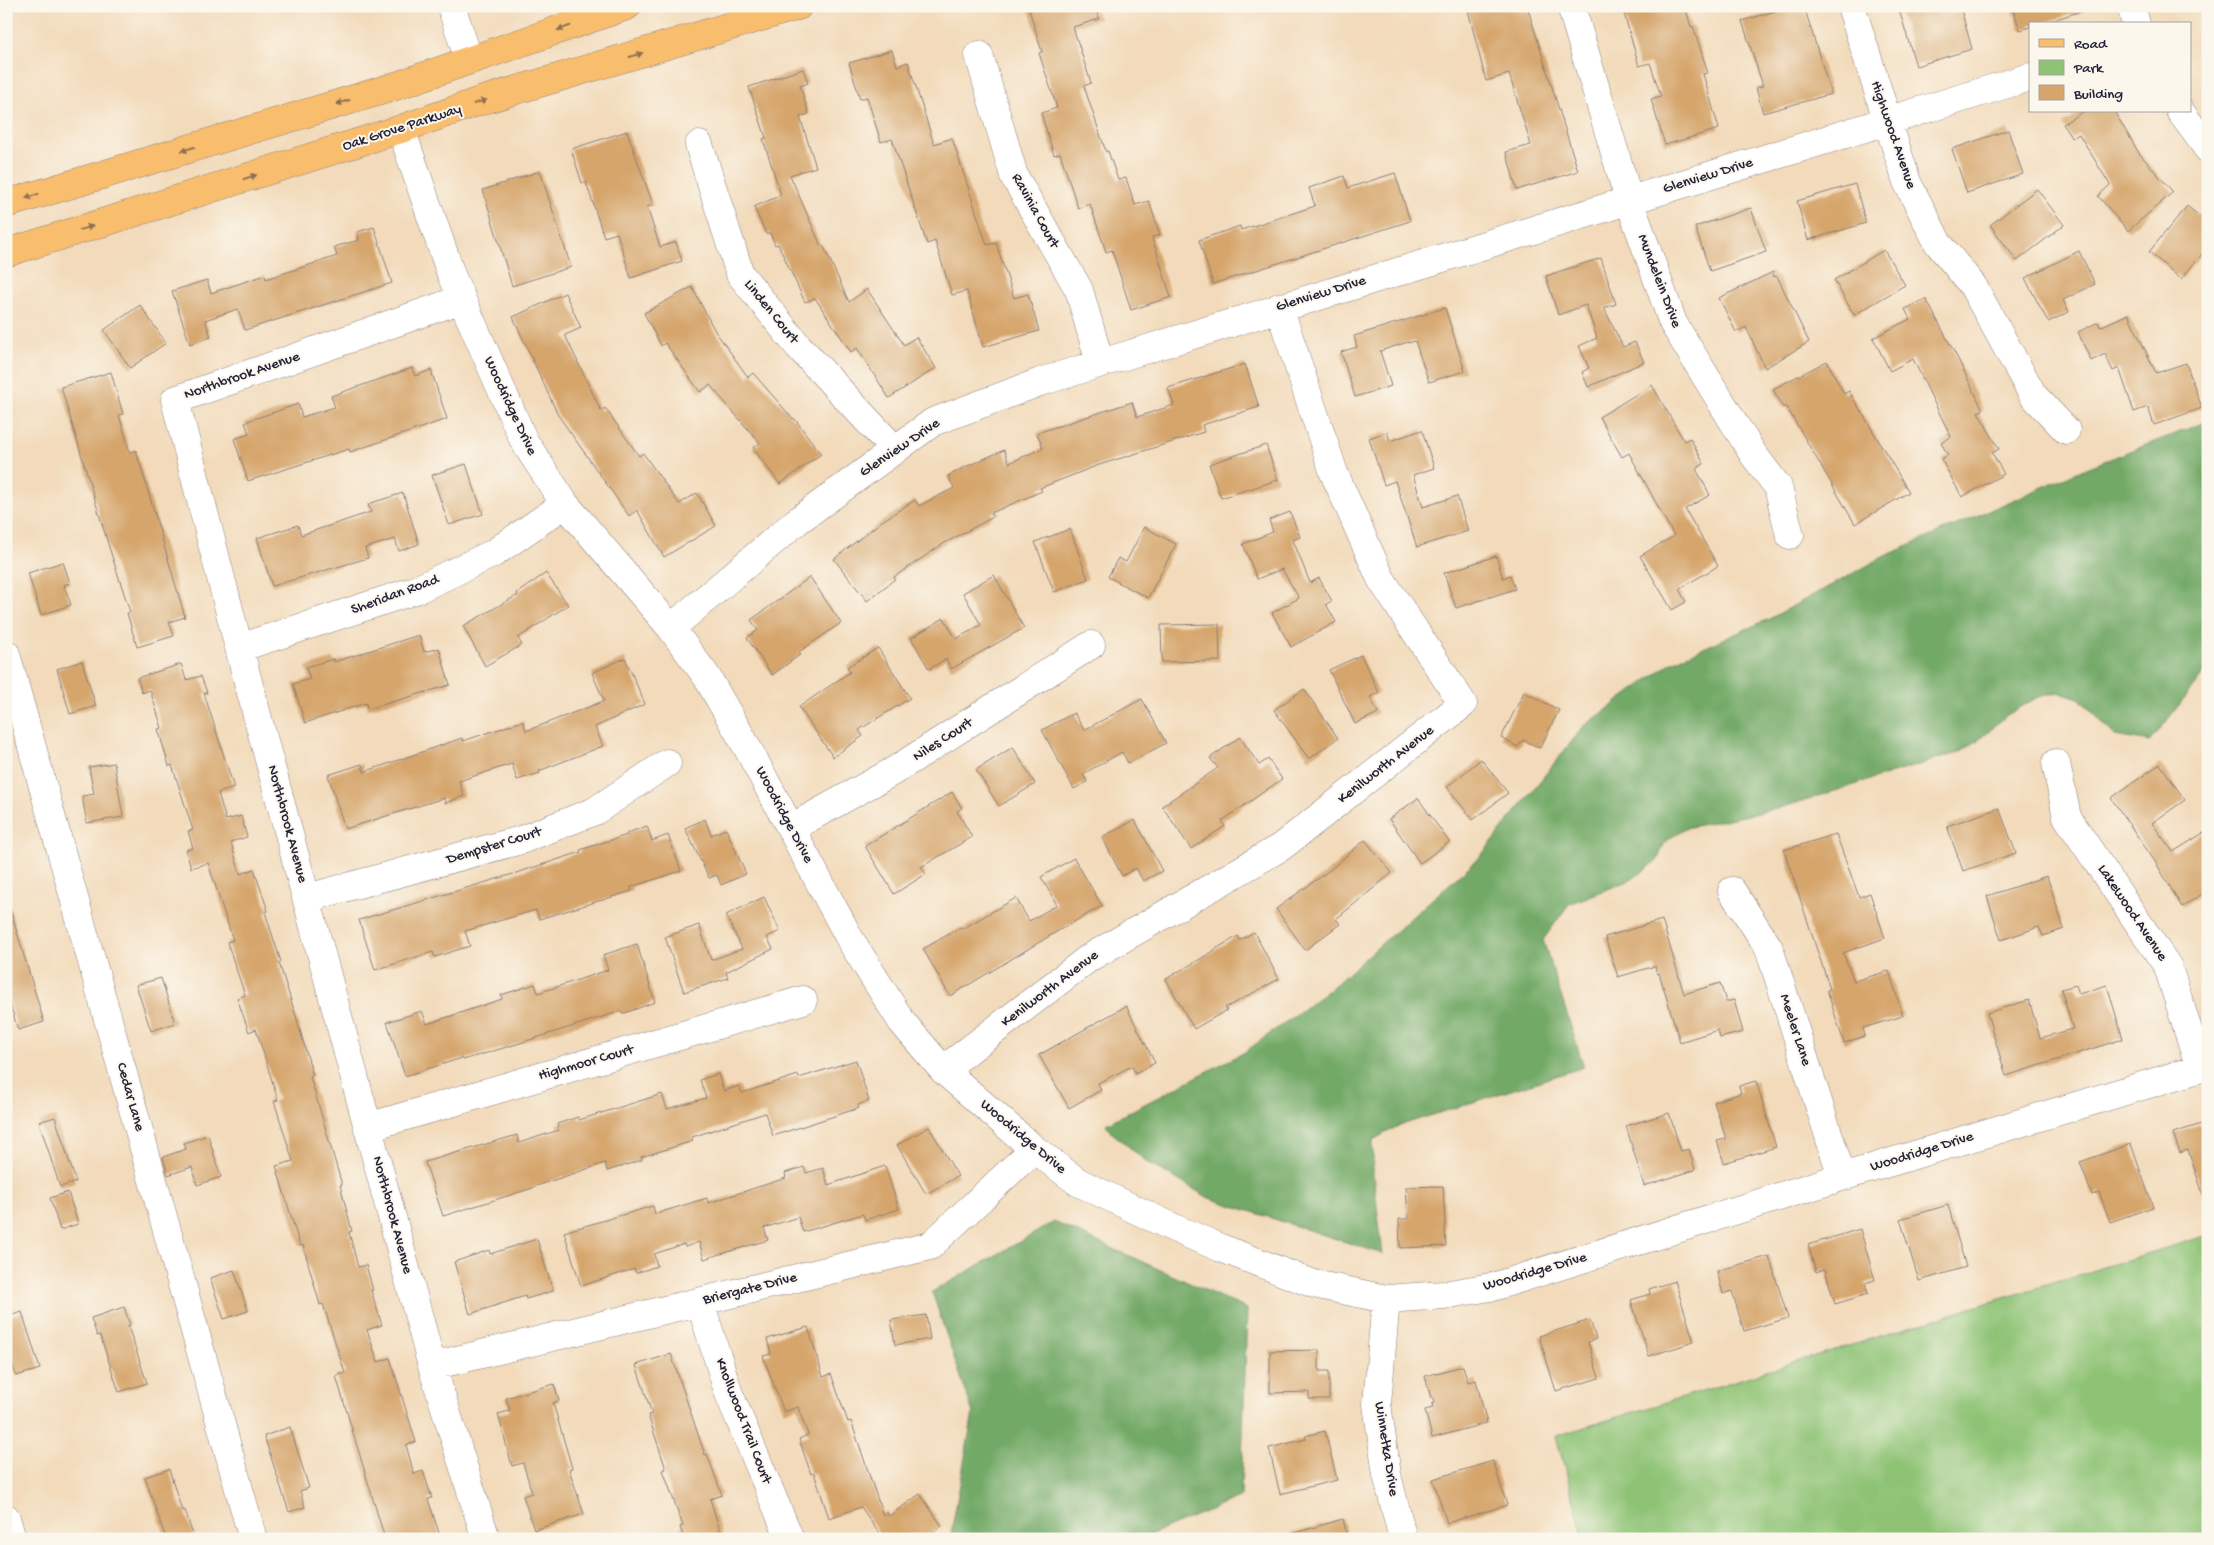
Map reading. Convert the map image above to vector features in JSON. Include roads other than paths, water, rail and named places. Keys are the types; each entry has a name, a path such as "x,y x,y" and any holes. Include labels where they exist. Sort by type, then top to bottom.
{"main road":[{"path":"6,204 390,88 627,6"},
{"name":"Oak Grove Parkway","path":"6,253 401,129 480,101 798,6"},
{"path":"390,88 401,129"}],"street":[{"path":"451,6 469,60"},
{"name":"Mundelein Drive","path":"1572,6 1629,200 1673,323 1753,454 1778,487 1790,535"},
{"name":"Highwood Avenue","path":"1851,6 1907,182 1938,244 1974,286 2033,395 2066,430"},
{"path":"2131,6 2135,22"},
{"name":"Ravinia Court","path":"979,55 1014,176 1079,290 1100,363"},
{"name":"Glenview Drive","path":"671,628 796,522 933,422 1040,382 1100,363 2029,77"},
{"path":"2181,112 2208,149"},
{"name":"Woodridge Drive","path":"401,129 462,299 524,441 564,504 671,628 707,677 856,949 902,1022 943,1070 1034,1149 1078,1182 1174,1228 1314,1284 1386,1299 1444,1295 1496,1286 1842,1177 2204,1067"},
{"name":"Linden Court","path":"699,145 740,274 798,346 895,450"},
{"name":"Northbrook Avenue","path":"462,299 175,400 239,648 432,1366 486,1539"},
{"name":"Kenilworth Avenue","path":"943,1070 1089,958 1282,847 1463,704 1381,579 1334,473 1279,307"},
{"name":"Sheridan Road","path":"239,648 416,590 494,553 564,504"},
{"name":"Niles Court","path":"791,828 892,772 1091,645"},
{"name":"Cedar Lane","path":"6,654 253,1539"},
{"name":"Dempster Court","path":"306,898 521,840 595,811 667,763"},
{"name":"Lakewood Avenue","path":"2056,763 2067,817 2168,967 2204,1067"},
{"name":"Meeler Lane","path":"1732,891 1769,948 1842,1177"},
{"name":"Highmoor Court","path":"368,1126 803,1000"},
{"name":"Briergate Drive","path":"432,1366 930,1246 1034,1149"},
{"name":"Winnetka Drive","path":"1386,1299 1377,1404 1387,1475 1403,1539"},
{"name":"Knollwood Trail Court","path":"700,1302 729,1394 790,1539"},
{"path":"6,1518 12,1539"}]}
